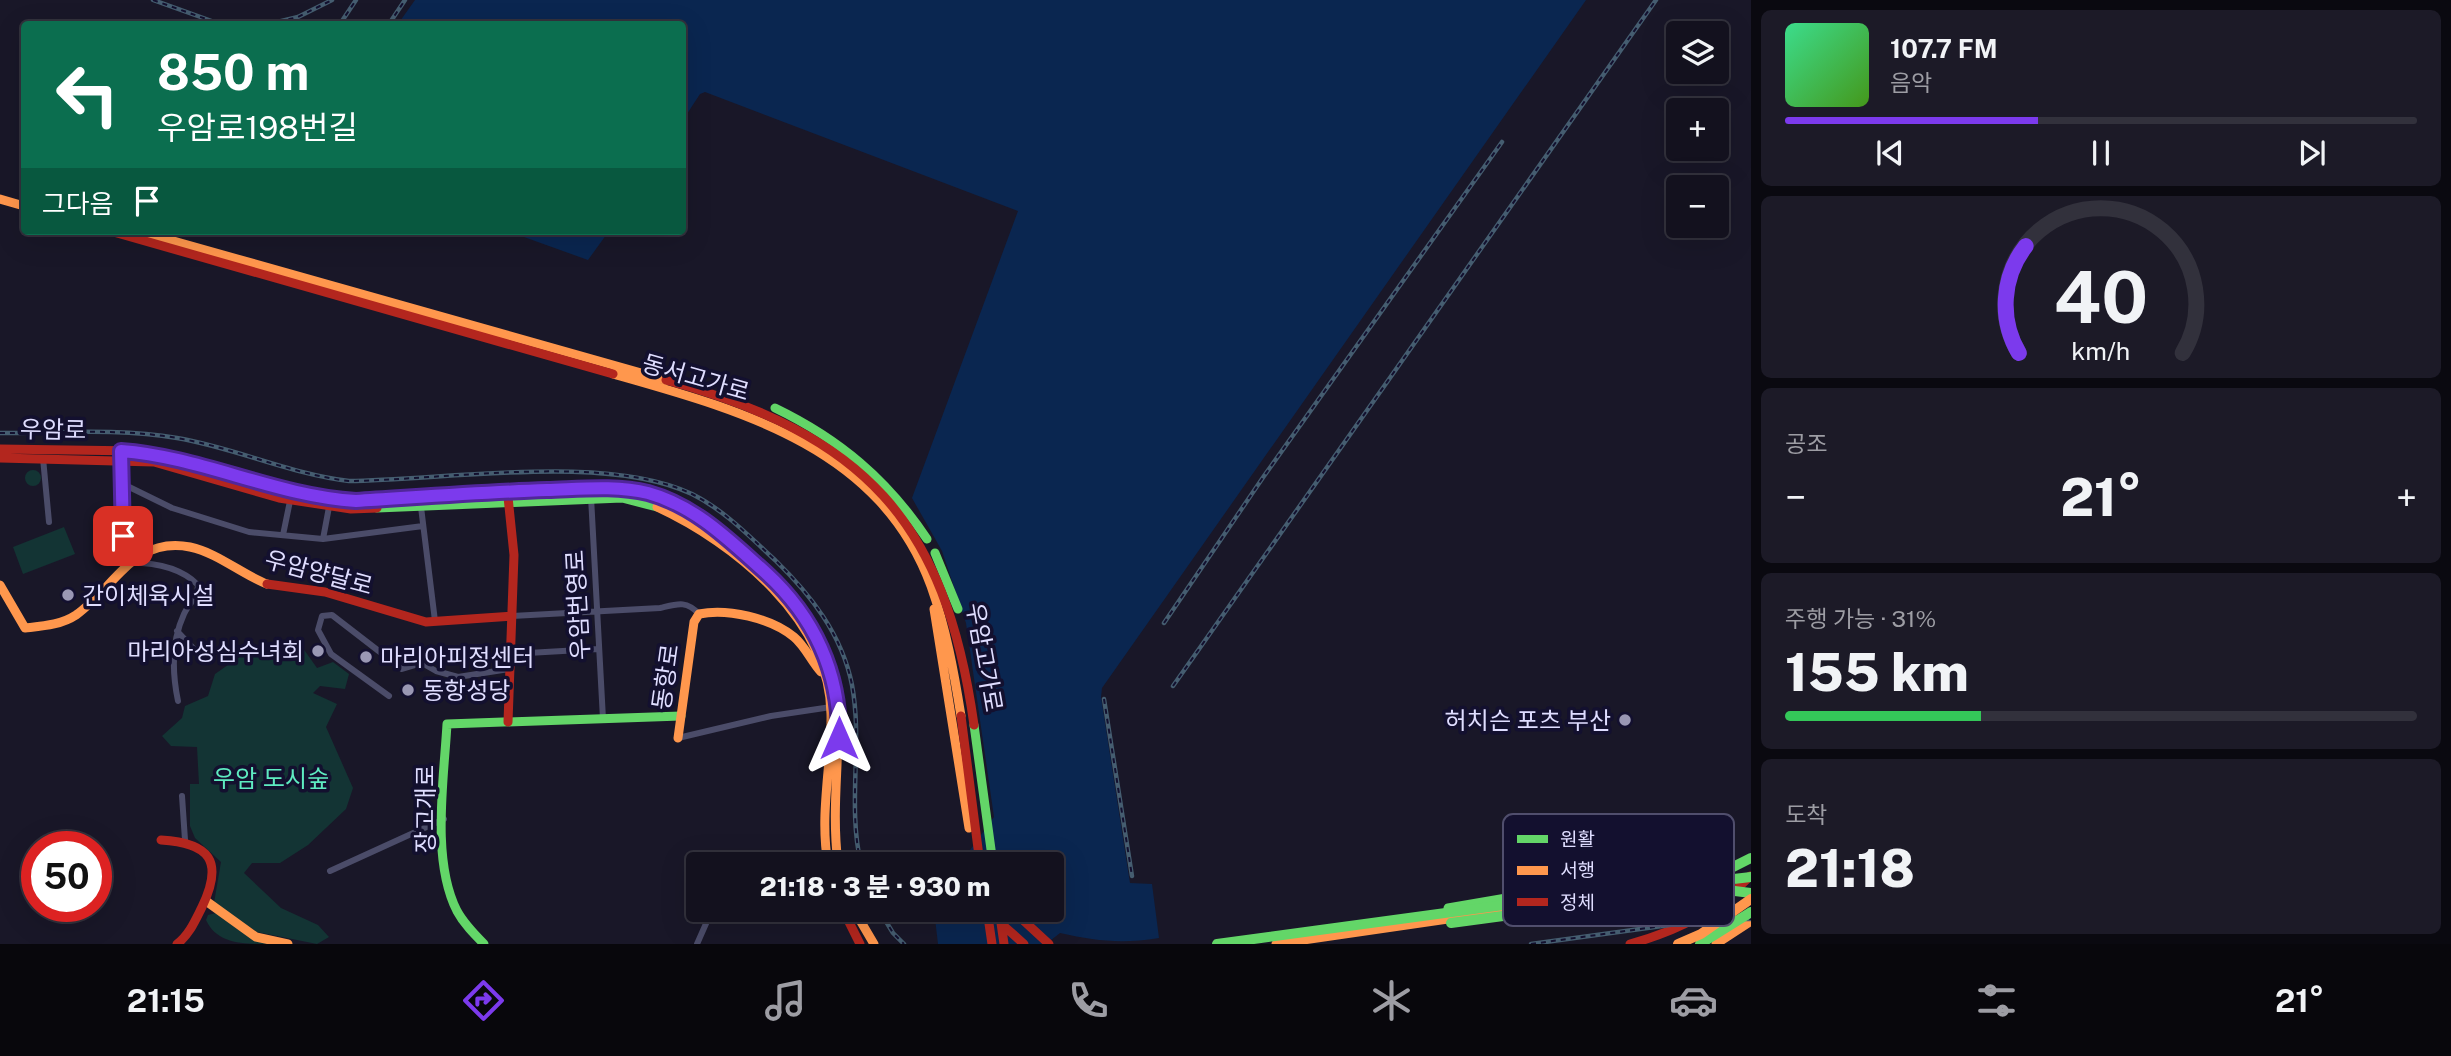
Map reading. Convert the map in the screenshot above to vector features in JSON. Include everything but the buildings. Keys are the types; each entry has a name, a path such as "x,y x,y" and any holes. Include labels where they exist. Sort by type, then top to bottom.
{"main road":[{"path":"0,192 21,198"},
{"path":"0,199 21,205"},
{"name":"동서고가로","path":"124,235 720,404"},
{"name":"동서고가로","path":"152,235 696,387 760,408 831,447 880,487 915,532 929,556 958,635 992,852"},
{"name":"우암고가로","path":"720,404 800,444 833,465 886,518 912,556 934,608 976,852"},
{"name":"우암로","path":"0,449 121,455 179,468 290,500 329,507 421,507 508,497"},
{"name":"우암로","path":"0,458 155,453 293,492 356,501 648,493 711,524 774,580 803,615 827,659 839,706 832,818 836,852"},
{"name":"우암로","path":"591,493 647,501 705,530 776,593 800,624 816,653 831,707 824,823 827,852"},
{"path":"508,497 514,555 508,722"},
{"name":"우암양달로","path":"0,585 25,628 46,629 73,619 97,600 124,563 154,547 181,546 208,552 265,583 292,590 324,592 418,622 512,616"},
{"name":"동항로","path":"678,738 694,622 699,614 716,610 760,622 793,636 822,673"},
{"name":"장고개로","path":"484,944 468,928 453,903 445,864 447,724 681,716"},
{"path":"161,841 185,840 210,855 214,865 214,881 206,901 184,940 177,944"},
{"path":"1734,866 1751,857"},
{"path":"1734,866 1751,857"},
{"path":"1734,893 1751,876"},
{"path":"1407,921 1449,908 1503,899"},
{"path":"1734,911 1751,899"},
{"path":"206,901 256,937 288,944"},
{"path":"1276,944 1503,907"},
{"path":"1217,944 1503,908"},
{"path":"1734,923 1751,912"},
{"path":"1407,921 1451,923 1503,916"},
{"path":"849,922 860,944"},
{"path":"861,922 874,944"},
{"path":"989,922 992,944"},
{"path":"1001,922 1024,944"},
{"path":"1001,922 1004,944"},
{"path":"1025,922 1049,944"},
{"path":"1716,944 1749,925"},
{"path":"1630,944 1688,926"},
{"path":"1678,944 1712,926"},
{"path":"1700,944 1729,926"}],"street":[{"path":"121,455 124,563 140,562 173,569 198,585 198,593 177,631 174,682 178,701"},
{"path":"43,458 49,522"},
{"path":"121,483 172,508 248,532 323,539 423,526"},
{"name":"우암번영로","path":"591,493 603,719"},
{"path":"283,535 290,500"},
{"path":"323,539 329,507"},
{"path":"421,507 435,621"},
{"path":"512,616 660,608 677,602 688,605 699,614"},
{"path":"390,696 331,654 317,630 322,616 332,615 399,667 406,669 422,663 439,672 446,671 458,677 509,670"},
{"path":"177,631 196,651"},
{"path":"510,654 598,649"},
{"name":"동항로","path":"678,738 771,716 831,707"},
{"path":"182,796 185,840"},
{"path":"330,871 444,819"},
{"path":"697,944 707,922"}],"green space":[{"path":"30,470 36,470 41,478 39,484 30,486 25,481 25,475"},
{"path":"64,527 75,554 23,574 13,547"},
{"name":"우암 도시숲","path":"292,643 300,644 317,668 333,662 349,674 345,689 320,686 313,693 337,704 326,727 353,788 346,809 308,845 280,863 252,863 244,873 281,908 318,925 329,937 317,944 257,932 214,903 221,862 195,838 190,826 190,784 199,784 197,747 171,746 162,736 182,718 185,706 208,696 215,674 251,649 265,659 281,654"},
{"path":"216,913 268,944 240,943 217,934 206,920 208,915"}],"water":[{"path":"415,0 1586,0 1102,688 1101,697 1130,883 1152,884 1159,938 1109,941 1060,933 1046,944 938,944 935,922 1064,922 1064,852 969,852 994,817 966,623 942,551 912,498 1018,211 705,92 700,94 686,115 686,21 400,21"},
{"path":"518,235 606,235 588,260"}],"railway":[{"path":"153,0 212,21"},
{"path":"281,21 298,17 332,0"},
{"path":"342,21 356,0"},
{"path":"391,21 405,0"},
{"path":"1173,686 1656,0"},
{"path":"1164,623 1264,476 1502,142"},
{"path":"0,433 111,432 177,438 306,473 349,481 571,472 616,475 657,482 692,494 736,524 788,573 823,616 841,649 852,685 855,707 855,819 859,852"},
{"path":"1104,699 1132,876"},
{"path":"1734,919 1751,919"},
{"path":"886,922 904,944"},
{"path":"1531,944 1662,926"}],"traffic: fast":[{"path":"775,408 820,433 860,463 912,517 927,539"},
{"path":"318,496 356,501 581,488 611,487 640,491 673,503 708,524 741,550 785,593"},
{"path":"377,508 622,498 657,507"},
{"path":"935,553 958,609"},
{"path":"484,944 457,911 444,868 441,819 447,724 681,716"},
{"path":"974,725 991,852"},
{"path":"1734,866 1751,858"},
{"path":"1734,879 1751,877"},
{"path":"1734,891 1751,893"},
{"path":"1448,908 1503,898"},
{"path":"1217,944 1503,905"},
{"path":"1734,923 1751,912"},
{"path":"1451,923 1503,916"},
{"path":"1700,944 1729,926"}],"traffic: slow":[{"path":"0,199 21,205"},
{"path":"152,235 666,380"},
{"path":"613,374 756,420 800,441 841,467 878,499 908,538 931,586 949,650 961,716"},
{"path":"657,507 717,541 746,564 773,589 796,617 814,647 826,680 831,714 825,808 827,852"},
{"path":"0,585 25,628 64,621 76,615 127,566 154,549 171,546 200,550 267,584"},
{"path":"785,593 811,627 826,659 835,691 838,723 835,826 837,852"},
{"path":"934,609 969,828"},
{"path":"678,738 694,622 699,614 722,612 748,616 784,630 798,641 821,672"},
{"path":"1734,911 1751,899"},
{"path":"206,901 256,937 288,944"},
{"path":"1276,944 1503,911"},
{"path":"1716,944 1751,921"},
{"path":"861,922 874,944"},
{"path":"1678,944 1712,926"}],"traffic: jam":[{"path":"124,235 613,374"},
{"path":"666,380 735,402 794,428 843,459 883,496 916,540 941,592 961,653 974,725"},
{"path":"0,449 138,451 318,496"},
{"path":"0,458 154,462 279,498 351,509 377,508"},
{"path":"508,497 514,555 508,722"},
{"path":"267,584 325,592 426,622 512,616"},
{"path":"961,716 978,852"},
{"path":"161,840 191,845 201,850 212,866 209,891 202,907 188,932 177,944"},
{"path":"1734,892 1750,876"},
{"path":"849,922 860,944"},
{"path":"989,922 992,944"},
{"path":"1002,922 1024,944"},
{"path":"1025,922 1049,944"},
{"path":"1001,923 1004,944"},
{"path":"1630,944 1680,926"}],"place":[{"name":"간이체육시설","path":"68,595"},
{"name":"마리아성심수녀회","path":"318,651"},
{"name":"마리아피정센터","path":"366,657"},
{"name":"동항성당","path":"408,690"},
{"name":"허치슨 포츠 부산","path":"1625,720"}],"route":[{"path":"123,536 121,451 155,453 293,492 330,499 356,501 590,488 648,493 711,524 774,580 790,598 817,636 827,659 839,706 839,738"}]}
